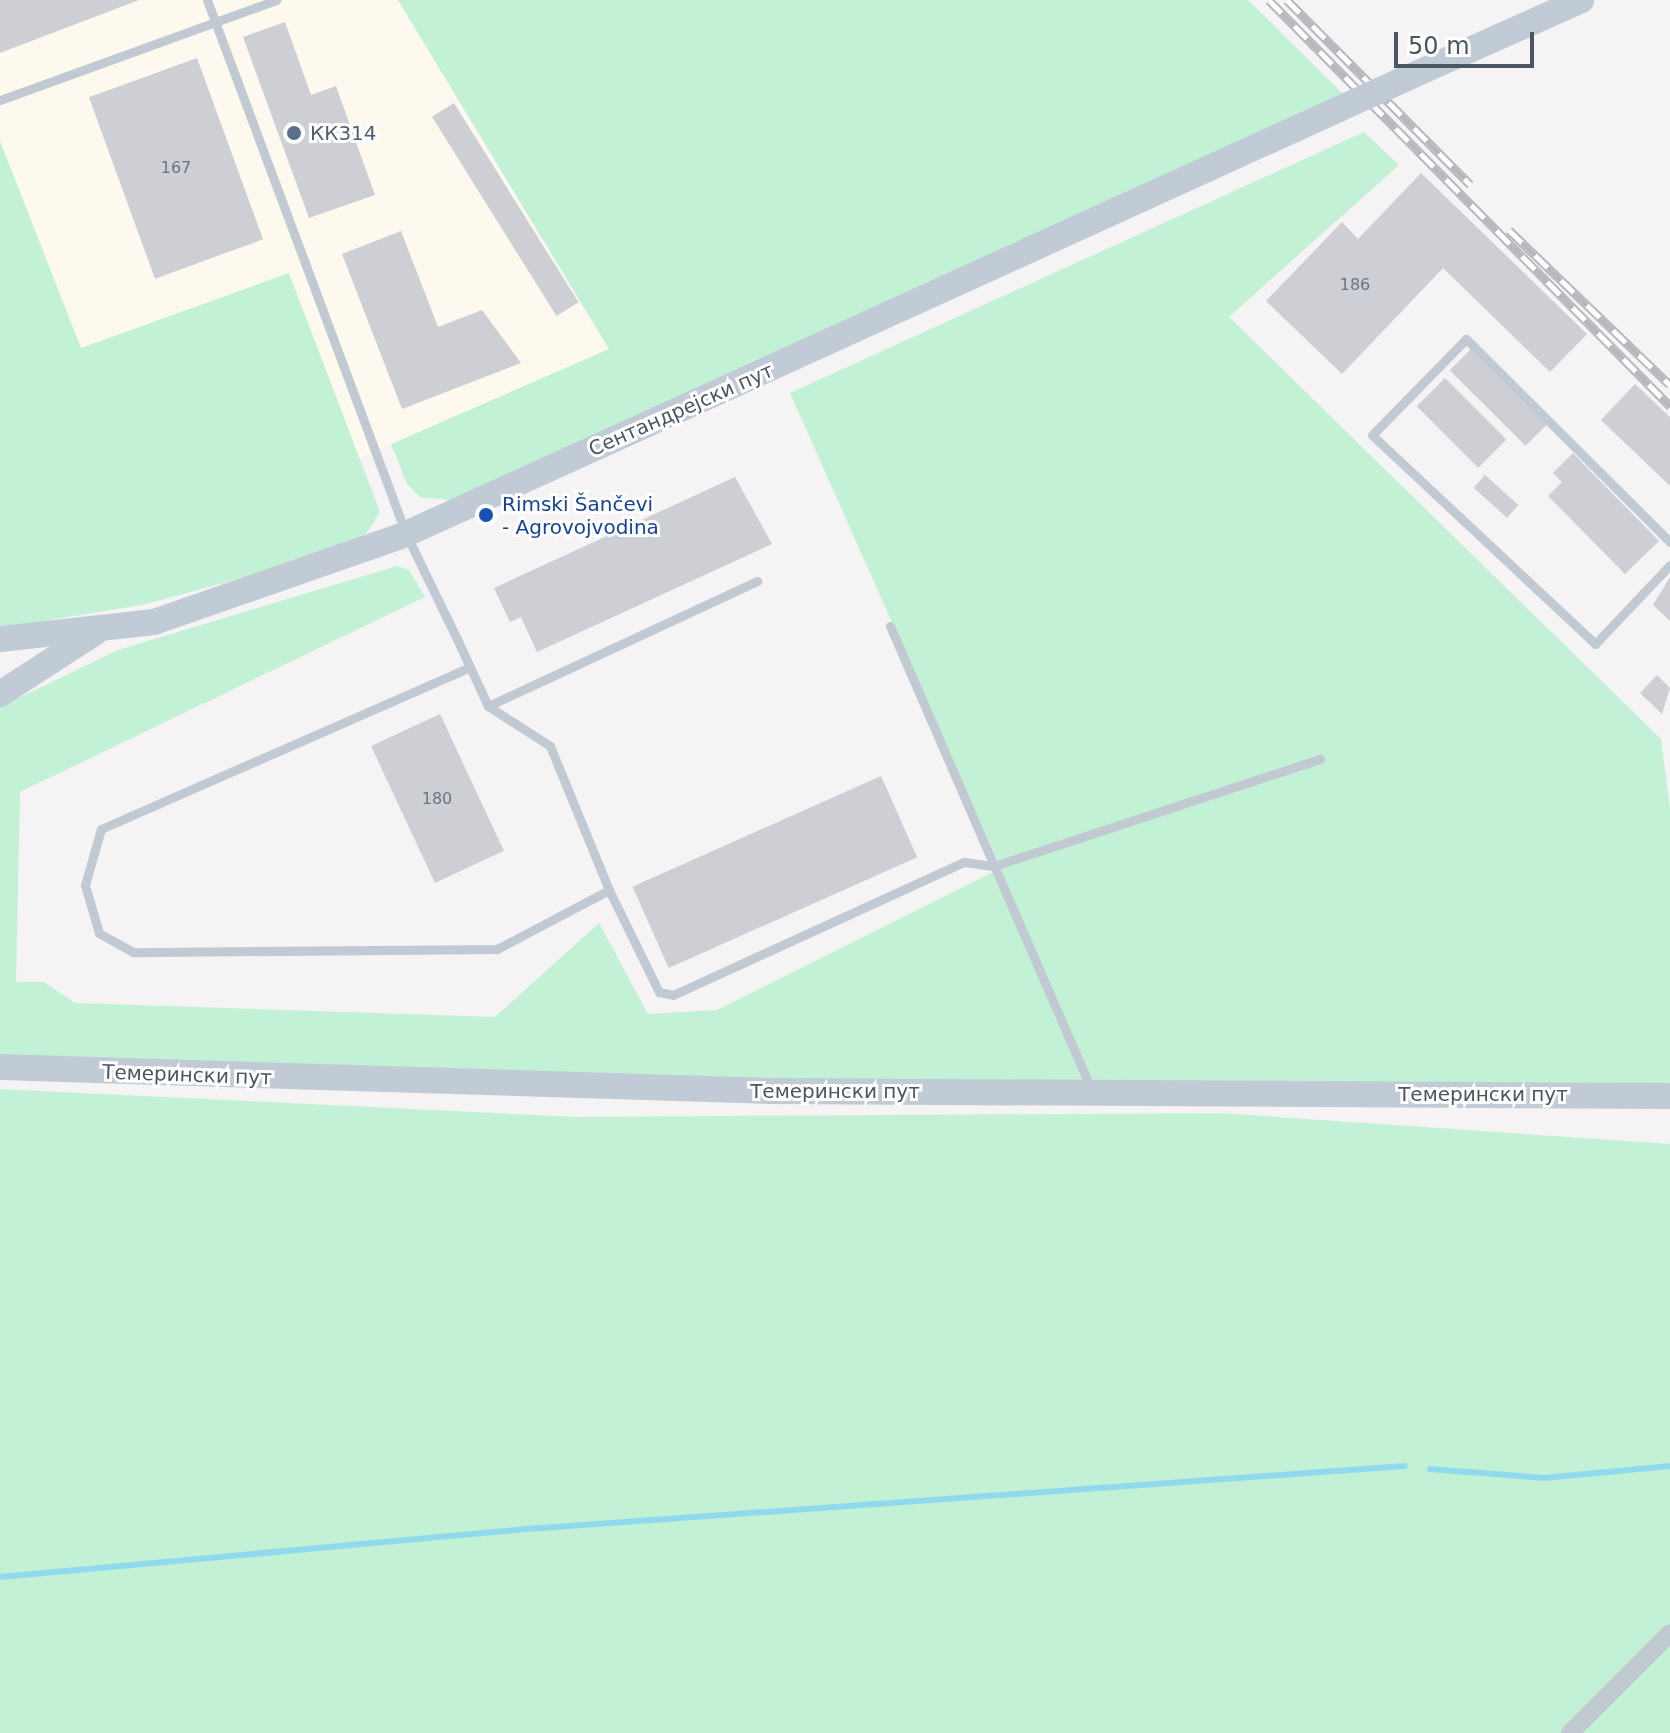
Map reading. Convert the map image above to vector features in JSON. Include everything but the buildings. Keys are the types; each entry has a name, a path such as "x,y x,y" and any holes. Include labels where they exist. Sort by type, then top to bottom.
{"main road":[{"name":"Сентандрејски пут","path":"0,639 96,632 170,617 406,534 1581,0"},
{"path":"0,694 96,632"},
{"name":"Темерински пут","path":"0,1067 579,1088 1670,1096"}],"street":[{"path":"1570,1733 1670,1633"}],"lane":[{"path":"207,0 406,534 488,706 550,746 609,890 659,992 673,995 964,862 994,866 1320,759"},
{"path":"0,100 277,0"},
{"path":"1670,542 1466,339 1372,435 1595,644 1670,565"},
{"path":"488,706 757,581"},
{"path":"890,626 1092,1091"},
{"path":"470,667 101,829 85,885 99,933 133,952 497,949 609,890"}],"shaded area":[{"path":"0,0 397,0 609,350 359,458 289,273 81,348 0,141"}],"green space":[{"path":"398,0 1248,0 1346,97 450,500 420,497 407,484 391,444 609,349"},
{"path":"1364,132 1399,165 1229,317 1661,739 1670,809 1670,1096 0,1070 0,707 118,650 397,566 409,570 425,597 20,792 16,982 44,982 75,1003 495,1017 599,923 648,1014 717,1010 1001,868 790,393"},
{"path":"0,141 81,348 289,273 380,512 366,534 323,556 142,605 0,628"},
{"path":"0,1089 576,1117 1221,1113 1670,1144 1670,1733 0,1733"}],"waterway":[{"path":"0,1577 527,1529 1405,1466"},
{"path":"1430,1469 1544,1478 1670,1466"}],"railway":[{"path":"1269,0 1670,406"},
{"path":"1287,0 1470,184"},
{"path":"1509,230 1670,385"}],"place":[{"name":"КК314","path":"294,133"},
{"name":"Rimski Šančevi - Agrovojvodina","path":"486,515"}]}
